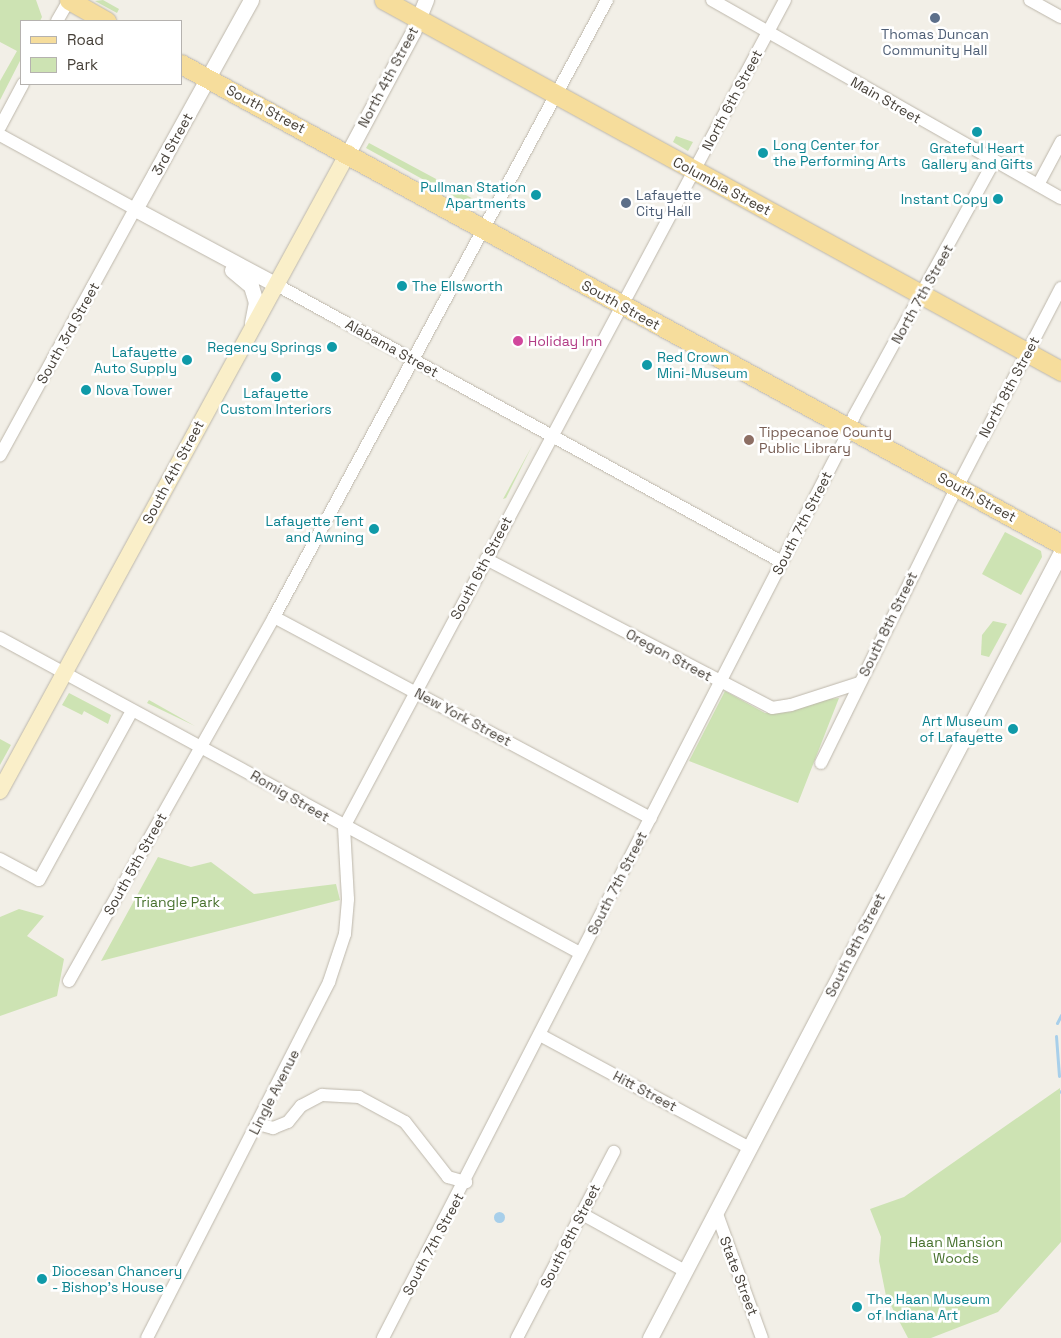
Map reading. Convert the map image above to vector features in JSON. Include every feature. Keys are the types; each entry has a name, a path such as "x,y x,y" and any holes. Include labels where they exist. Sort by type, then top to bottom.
{"main road":[{"path":"69,0 104,20"},
{"name":"Columbia Street","path":"384,0 555,96 1061,371"},
{"name":"South Street","path":"182,65 484,227 622,306 850,427 1061,544"},
{"name":"South 4th Street","path":"0,791 252,325 348,153"}],"street":[{"path":"58,20 69,0"},
{"name":"3rd Street","path":"135,209 251,0"},
{"name":"North 4th Street","path":"348,153 418,19 426,0"},
{"name":"South 5th Street","path":"69,981 274,617 607,0"},
{"name":"Main Street","path":"712,0 1061,198"},
{"name":"North 6th Street","path":"622,306 785,0"},
{"path":"1030,0 1061,17"},
{"path":"0,127 22,85"},
{"name":"Alabama Street","path":"0,135 782,562"},
{"path":"1038,185 1061,142"},
{"name":"North 7th Street","path":"850,427 994,161"},
{"name":"South 3rd Street","path":"0,456 135,209"},
{"path":"215,252 225,265 251,286 256,302 252,325"},
{"name":"North 8th Street","path":"957,486 1061,288"},
{"name":"South 6th Street","path":"343,830 415,690 622,306"},
{"name":"South 7th Street","path":"384,1338 466,1182 580,953 721,682 850,427"},
{"name":"South 8th Street","path":"821,763 957,486"},
{"name":"South 9th Street","path":"650,1338 717,1214 1061,552"},
{"name":"Oregon Street","path":"486,559 772,708 791,705 859,683"},
{"name":"New York Street","path":"274,617 415,690 651,818"},
{"name":"Romig Street","path":"0,638 132,711 201,746 343,830 580,953"},
{"path":"0,859 39,880 132,711"},
{"name":"Lingle Avenue","path":"147,1338 329,982 345,934 348,899 343,830"},
{"name":"Hitt Street","path":"540,1034 750,1148"},
{"path":"258,1124 273,1128 288,1122 301,1106 322,1095 359,1097 405,1122 448,1177 466,1182"},
{"name":"South 8th Street","path":"518,1338 614,1152"},
{"path":"582,1214 686,1271"},
{"name":"State Street","path":"717,1214 762,1338"}],"green space":[{"path":"0,0 36,0 42,17 40,20 20,20 20,61 0,100 0,81 17,51 0,42"},
{"path":"103,0 119,9 117,13 95,1"},
{"path":"676,136 693,142 688,151 673,142"},
{"path":"369,143 479,202 475,208 366,148"},
{"path":"532,446 506,498 503,499"},
{"path":"1005,532 1041,551 1042,557 1021,595 982,574"},
{"path":"993,621 1007,624 989,657 981,655 982,635"},
{"path":"725,691 765,713 790,712 821,700 839,698 798,803 689,761"},
{"path":"69,693 111,715 108,724 84,711 82,715 62,705"},
{"path":"149,700 195,726 147,703"},
{"path":"0,739 11,745 0,765"},
{"name":"Triangle Park","path":"158,857 191,867 211,862 254,894 336,884 340,900 101,961"},
{"path":"19,909 44,916 27,936 64,959 57,996 0,1016 0,917"},
{"name":"Haan Mansion Woods","path":"1060,1088 1061,1242 998,1312 931,1338 908,1338 886,1296 879,1261 881,1237 870,1209 904,1197"}],"water":[{"path":"499,1211 505,1217 499,1223 493,1217"}],"waterway":[{"path":"1057,1023 1061,1015"},
{"path":"1056,1036 1059,1076"}],"place":[{"name":"Thomas Duncan Community Hall","path":"935,18"},
{"name":"Grateful Heart Gallery and Gifts","path":"977,132"},
{"name":"Long Center for the Performing Arts","path":"763,153"},
{"name":"Pullman Station Apartments","path":"536,195"},
{"name":"Instant Copy","path":"998,199"},
{"name":"Lafayette City Hall","path":"626,203"},
{"name":"The Ellsworth","path":"402,286"},
{"name":"Holiday Inn","path":"518,341"},
{"name":"Regency Springs","path":"332,347"},
{"name":"Lafayette Auto Supply","path":"187,360"},
{"name":"Red Crown Mini-Museum","path":"647,365"},
{"name":"Lafayette Custom Interiors","path":"276,377"},
{"name":"Nova Tower","path":"86,390"},
{"name":"Tippecanoe County Public Library","path":"749,440"},
{"name":"Lafayette Tent and Awning","path":"374,529"},
{"name":"Art Museum of Lafayette","path":"1013,729"},
{"name":"Diocesan Chancery - Bishop's House","path":"42,1279"},
{"name":"The Haan Museum of Indiana Art","path":"857,1307"}]}
